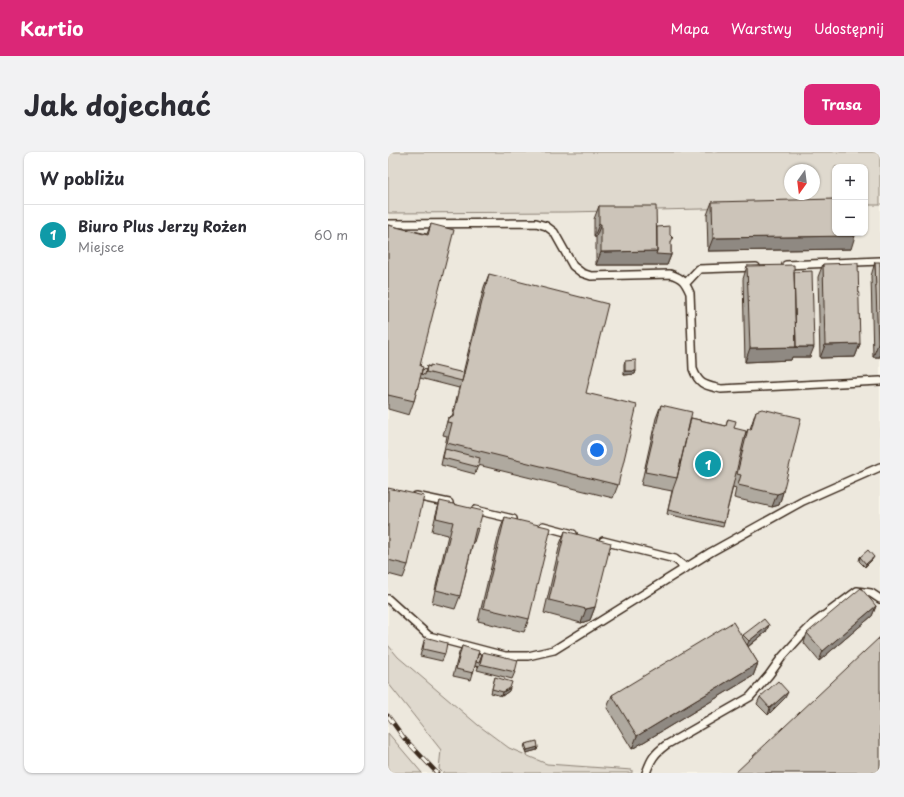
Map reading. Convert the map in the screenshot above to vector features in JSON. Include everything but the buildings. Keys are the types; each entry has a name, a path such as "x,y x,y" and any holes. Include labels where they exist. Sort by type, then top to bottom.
{"lane":[{"path":"388,224 536,223 546,226 554,232 573,266 582,273 591,276 670,274 677,276 686,283 690,293 693,369 697,378 706,385 721,389 880,381"},
{"path":"777,266 880,261"},
{"path":"686,283 698,269 761,266"},
{"path":"388,599 429,636 505,656 528,656 554,650 686,568 803,501 880,467"},
{"path":"411,494 458,506"},
{"path":"466,507 520,520"},
{"path":"536,524 582,536"},
{"path":"598,540 675,559 686,568"},
{"path":"646,773 655,754 666,745 750,697 782,656 814,623 857,591 871,592 880,598"}],"shaded area":[{"path":"388,152 880,152 880,205 868,205 868,164 832,164 832,206 567,212 388,213"},
{"path":"868,205 880,205 880,773 416,773 388,736 388,213 567,212 832,206 832,236 868,236"},
{"path":"388,645 398,657 478,725 509,748 547,764 632,770 632,773 443,773 439,769 441,750 388,683"},
{"path":"388,733 422,773 388,773"}],"railway":[{"path":"388,716 404,738 437,773"}],"place":[{"name":"Biuro Plus Jerzy Rożen","path":"708,464"}]}
